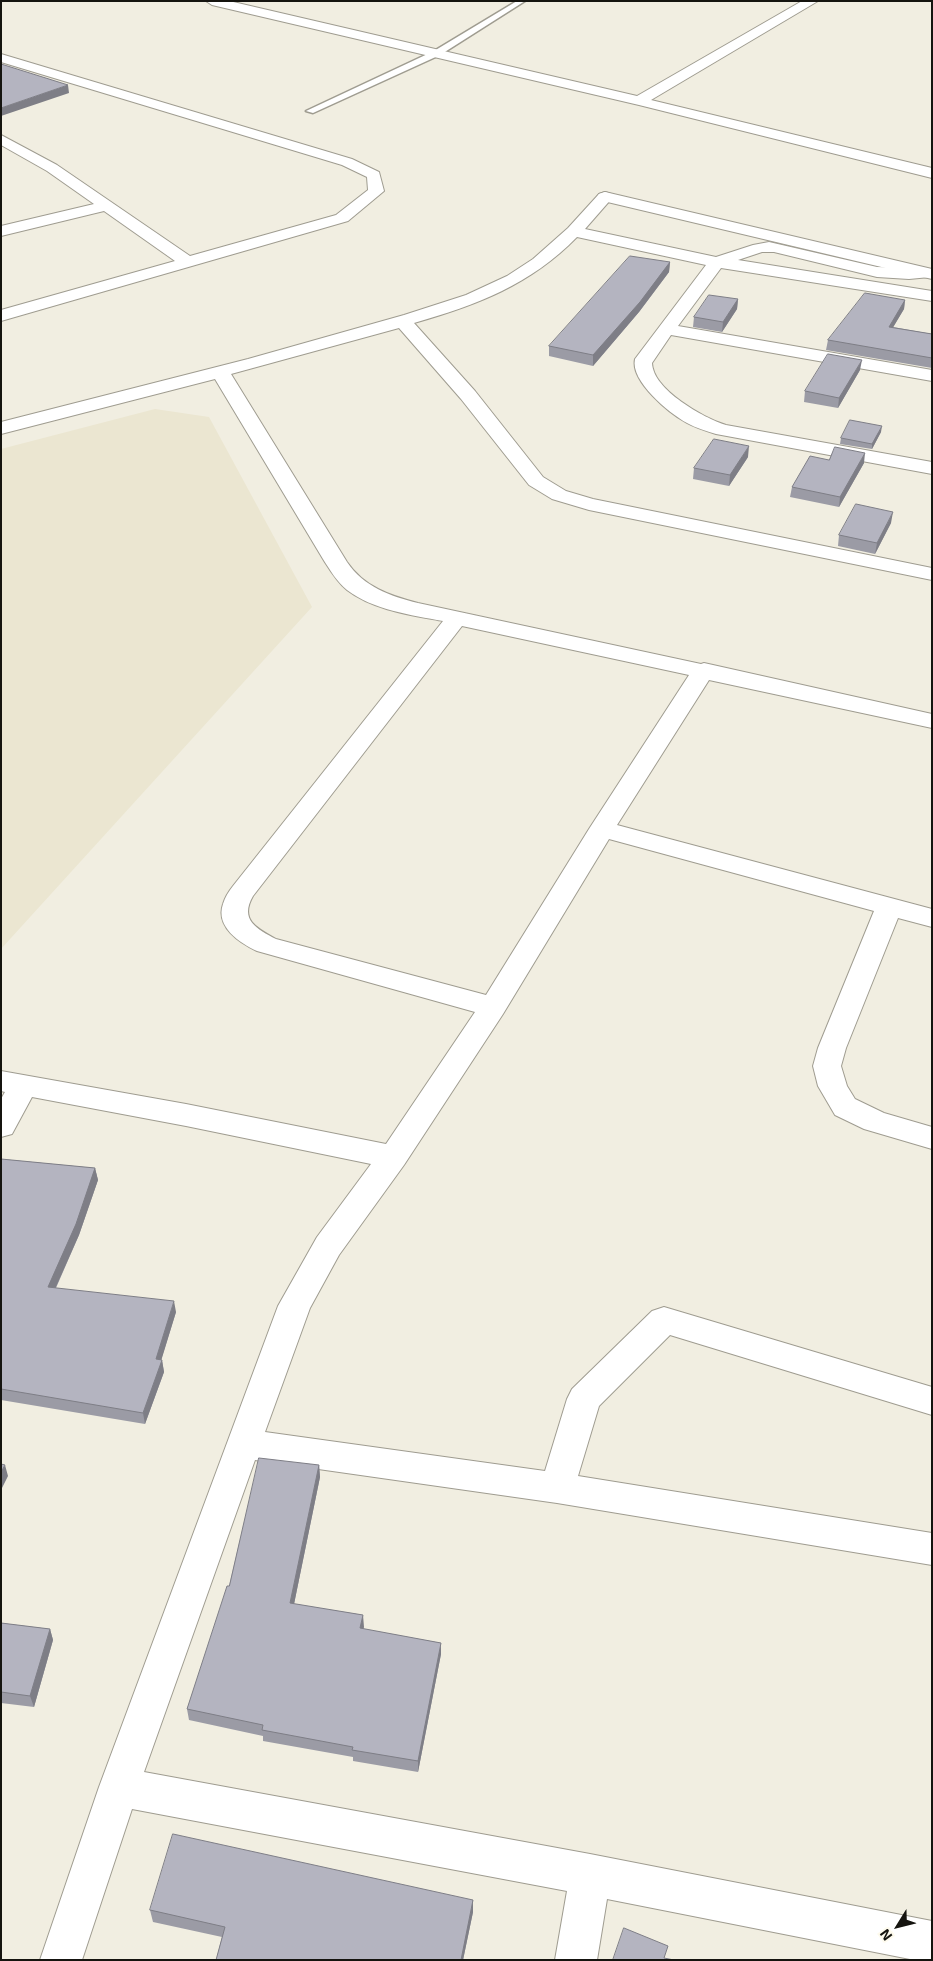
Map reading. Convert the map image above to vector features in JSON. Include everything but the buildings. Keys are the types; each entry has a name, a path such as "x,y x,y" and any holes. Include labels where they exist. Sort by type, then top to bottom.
{"street":[{"path":"212,1 638,101 932,173"},
{"path":"638,101 812,1"},
{"path":"1,58 347,162 374,176 376,191 342,218 1,316"},
{"path":"1,139 52,168 187,262"},
{"path":"907,167 924,156"},
{"path":"1,428 220,372 402,320 484,293 513,280 541,263 574,232 605,197 928,273"},
{"path":"1,231 106,206"},
{"path":"574,232 717,262 932,296"},
{"path":"928,273 885,272 765,246 717,262 644,359 642,369 667,401 690,418 724,430 932,468"},
{"path":"402,320 468,395 527,472 546,489 589,504 932,574"},
{"path":"666,329 932,376"},
{"path":"220,372 345,575 356,586 375,596 399,604 457,618 704,670 932,721"},
{"path":"457,618 242,892 234,908 237,922 248,936 267,944 493,1007"},
{"path":"61,1960 119,1787 298,1300 328,1246 393,1157 493,1007 602,829 704,670"},
{"path":"602,829 932,918"},
{"path":"889,907 832,1048 827,1066 833,1086 845,1107 874,1121 932,1138"},
{"path":"1,1126 12,1083 393,1157"},
{"path":"556,1488 584,1399 664,1320 932,1401"},
{"path":"244,1444 556,1488 932,1549"},
{"path":"119,1787 590,1875 932,1942"},
{"path":"576,1960 590,1875"}],"lane":[{"path":"310,110 437,53 522,1"}],"shaded area":[{"path":"155,409 209,417 312,607 1,949 1,449"}]}
